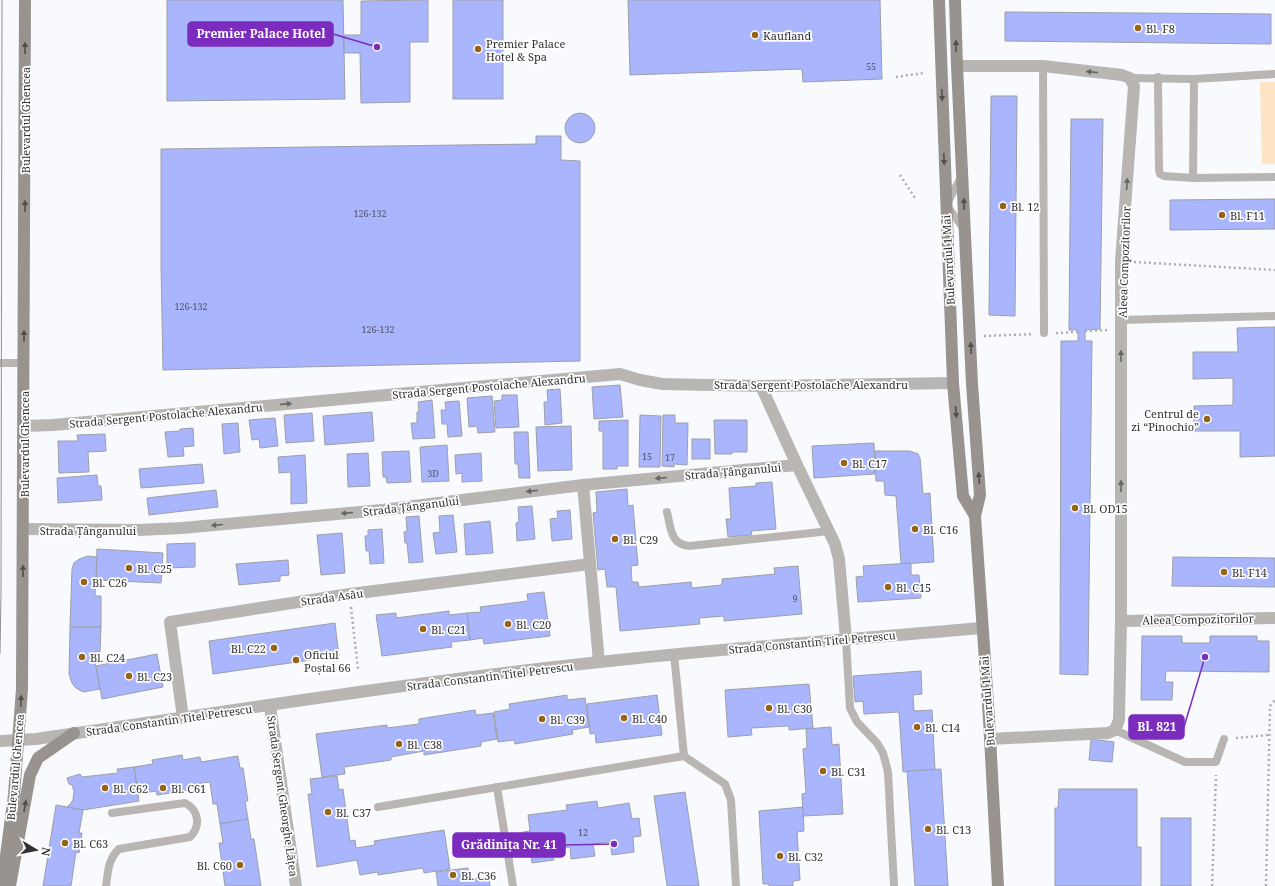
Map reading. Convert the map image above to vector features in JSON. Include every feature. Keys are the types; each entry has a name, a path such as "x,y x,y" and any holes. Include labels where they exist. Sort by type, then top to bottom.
{"main road":[{"name":"Bulevardul Ghencea","path":"2,886 14,796 22,689 25,0"},
{"name":"Bulevardul 1 Mai","path":"939,0 954,383 963,496 974,516"},
{"name":"Bulevardul 1 Mai","path":"955,0 972,384 980,495 974,516 990,739 998,886"},
{"path":"10,886 30,775 38,758 74,733"}],"street":[{"path":"957,66 1043,66 1122,75 1130,78"},
{"name":"Aleea Compozitorilor","path":"1115,730 1119,720 1121,621 1122,261 1134,86 1130,78"},
{"name":"Strada Sergent Postolache Alexandru","path":"24,426 52,425 620,374 640,380 662,384 761,386 954,383"},
{"name":"Strada Țânganului","path":"761,386 797,465 836,544 839,559 846,639"},
{"name":"Strada Țânganului","path":"23,529 138,530 182,528 382,510 583,485 797,465"},
{"path":"583,485 599,662"},
{"name":"Strada Asău","path":"183,718 170,622 350,594 590,564"},
{"name":"Aleea Compozitorilor","path":"1121,621 1275,618"},
{"name":"Strada Constantin Titel Petrescu","path":"0,741 74,733 361,692 599,662 674,654 982,628"},
{"name":"Strada Sergent Gheorghe Lățea","path":"270,706 296,886"},
{"path":"990,739 1108,733 1115,730"}],"lane":[{"path":"1043,66 1044,333"},
{"path":"1130,78 1194,78 1274,74"},
{"path":"1158,77 1160,174 1164,176 1193,178 1275,176"},
{"path":"1193,178 1194,78"},
{"path":"962,176 946,205 965,230"},
{"path":"1121,325 1275,316"},
{"path":"0,363 24,363"},
{"path":"667,512 675,541 681,545 689,546 830,531"},
{"path":"846,639 850,708 857,722 877,743 883,753 888,772 894,886"},
{"path":"674,654 684,756"},
{"path":"1115,730 1185,762 1216,762 1224,739"},
{"path":"378,807 684,756 725,784 731,800 736,886"},
{"path":"497,787 513,886"},
{"path":"106,886 109,863 111,858 119,849 190,837 195,832 197,825 195,811 185,802 112,813"}],"path":[{"path":"896,77 924,73"},
{"path":"900,175 915,198"},
{"path":"1122,261 1275,270"},
{"path":"1085,332 1121,325"},
{"path":"350,594 358,669"},
{"path":"1266,886 1270,706 1275,700"},
{"path":"1224,739 1269,735"},
{"path":"1212,886 1216,762"}],"shaded area":[{"path":"1260,82 1275,82 1275,164 1262,164"}],"building":[{"path":"167,0 343,0 345,99 167,101"},
{"path":"428,0 428,42 410,42 410,102 361,103 360,53 344,53 344,35 361,35 361,1"},
{"name":"Premier Palace Hotel & Spa","path":"453,0 503,0 503,99 453,99"},
{"name":"Kaufland","path":"628,0 880,0 882,79 803,82 802,69 630,75"},
{"name":"Bl. F8","path":"1005,12 1271,14 1271,44 1005,41"},
{"name":"Bl. 12","path":"991,96 1017,96 1015,316 989,315"},
{"path":"580,113 591,117 595,128 591,139 580,143 569,139 565,128 569,117"},
{"name":"Bl. OD15","path":"1071,119 1103,119 1100,329 1085,330 1085,341 1092,341 1088,675 1060,674 1061,341 1078,341 1078,330 1069,330"},
{"path":"536,136 561,136 561,160 580,161 580,361 163,370 161,149 536,144"},
{"name":"Bl. F11","path":"1275,199 1275,229 1170,230 1170,200"},
{"path":"1275,327 1275,456 1240,457 1240,431 1194,431 1194,406 1233,405 1233,378 1193,379 1193,352 1238,352 1237,328"},
{"path":"620,385 623,417 594,419 592,387"},
{"path":"560,389 562,423 545,425 544,402 548,402 547,390"},
{"path":"502,395 517,395 519,427 496,428 494,401 502,400"},
{"path":"492,396 495,432 478,433 477,426 469,427 467,398"},
{"path":"432,400 435,438 413,439 411,423 417,423 417,412 419,412 418,402"},
{"path":"459,401 462,436 448,437 447,424 442,424 441,410 446,410 445,402"},
{"path":"372,412 374,441 325,445 323,416"},
{"path":"312,413 314,441 286,443 284,415"},
{"path":"640,415 661,416 660,467 639,467"},
{"path":"663,415 675,415 675,423 688,423 687,465 674,464 674,467 662,466"},
{"path":"275,418 278,446 260,448 259,439 252,440 249,420"},
{"path":"628,420 628,466 617,466 617,469 603,469 603,431 599,431 599,421"},
{"path":"714,420 747,420 747,452 715,454"},
{"path":"238,423 240,452 224,454 222,424"},
{"path":"571,426 572,470 538,471 536,427"},
{"path":"193,428 194,446 183,447 184,456 168,457 165,432"},
{"path":"514,432 528,432 530,478 519,478 518,464 515,464"},
{"path":"105,434 106,451 88,452 89,472 59,473 58,441 78,441 77,435"},
{"path":"692,439 710,439 710,459 692,459"},
{"name":"Bl. C17","path":"874,443 875,474 814,478 812,446"},
{"path":"447,445 449,481 422,482 420,447"},
{"path":"409,451 411,482 387,483 386,477 383,477 382,452"},
{"name":"Bl. C16","path":"875,451 910,451 918,454 920,458 923,494 930,493 934,562 901,564 896,496 885,495 884,481 876,481"},
{"path":"368,453 370,486 348,487 347,454"},
{"path":"481,453 482,481 462,482 462,473 456,474 455,455"},
{"path":"305,455 307,503 291,504 291,472 279,473 278,457"},
{"path":"202,464 204,483 141,488 139,469"},
{"path":"97,475 98,486 101,486 102,500 58,503 57,478"},
{"path":"772,482 776,529 751,531 752,535 728,537 726,519 731,519 729,488 756,486 756,483"},
{"name":"Bl. C29","path":"627,489 628,506 633,505 638,565 631,566 632,582 638,582 639,587 691,582 692,588 722,585 722,579 775,574 774,568 798,566 802,614 724,621 724,616 699,618 700,624 620,631 616,587 607,587 605,569 598,570 593,513 597,512 596,492"},
{"path":"216,490 218,507 149,515 147,498"},
{"path":"532,506 535,539 517,541 516,523 519,522 518,507"},
{"path":"570,510 572,539 552,541 550,519 558,518 557,511"},
{"path":"453,515 457,552 436,554 433,533 440,532 439,516"},
{"path":"419,516 423,562 409,563 407,543 405,543 404,532 407,531 406,517"},
{"path":"490,521 493,553 466,555 464,524"},
{"path":"382,529 384,563 370,564 369,551 366,551 365,536 368,536 368,530"},
{"path":"342,533 345,573 321,575 317,535"},
{"path":"195,543 195,567 167,568 167,544"},
{"name":"Bl. C25","path":"97,549 163,553 161,583 96,580"},
{"name":"Bl. C26","path":"88,556 97,557 95,596 101,596 101,627 70,627 72,569 74,563 79,559"},
{"name":"Bl. F14","path":"1173,557 1275,558 1275,587 1172,586"},
{"path":"288,560 289,575 280,576 280,581 239,585 236,564"},
{"name":"Bl. C15","path":"911,563 911,575 919,575 921,598 858,602 856,577 864,576 863,566"},
{"name":"Bl. C20","path":"544,592 550,636 484,644 483,638 470,640 467,613 481,612 480,607 528,601 527,594"},
{"name":"Bl. C21","path":"449,611 449,615 467,613 470,640 451,642 452,647 382,656 376,615 396,613 396,618"},
{"name":"Bl. C22","path":"335,623 339,656 213,674 209,641"},
{"name":"Bl. C24","path":"70,627 101,627 100,652 95,652 95,662 100,689 83,692 76,688 72,683 69,674"},
{"path":"1142,636 1182,636 1182,643 1210,643 1210,636 1257,636 1257,641 1269,641 1269,672 1166,671 1165,682 1173,682 1172,700 1141,700"},
{"name":"Bl. C23","path":"157,654 163,687 102,699 96,666"},
{"name":"Bl. C14","path":"921,671 922,694 913,695 914,711 932,710 935,770 903,772 899,712 864,714 863,701 855,702 853,676"},
{"name":"Bl. C30","path":"809,684 813,728 789,730 789,726 751,728 752,735 728,737 725,690"},
{"name":"Bl. C39","path":"567,695 567,700 585,698 589,727 572,730 573,734 515,744 514,740 498,742 494,712 510,709 509,704"},
{"name":"Bl. C40","path":"657,695 662,735 596,743 595,733 590,734 587,704"},
{"name":"Bl. C38","path":"475,710 476,715 493,713 497,739 481,742 481,746 424,755 424,751 391,757 391,760 344,767 345,774 322,777 316,734 387,725 387,728 419,724 419,719"},
{"name":"Bl. C31","path":"831,727 832,745 839,744 843,814 803,816 802,794 806,793 803,749 807,748 806,729"},
{"path":"1091,739 1114,742 1112,762 1089,760"},
{"name":"Bl. C61","path":"182,755 183,760 200,757 201,762 238,756 240,768 243,768 248,801 245,801 248,819 220,824 217,804 213,804 210,782 188,785 189,790 157,795 156,791 138,794 134,767 153,764 152,760"},
{"name":"Bl. C62","path":"134,767 139,801 83,810 67,807 73,800 74,791 67,778 80,774 82,777 118,773 117,769"},
{"name":"Bl. C13","path":"941,769 948,886 915,886 907,771"},
{"name":"Bl. C37","path":"337,776 339,790 343,789 350,841 355,840 356,848 375,845 374,841 444,830 450,869 424,873 423,868 378,875 378,872 360,875 357,860 317,867 308,794 312,794 310,779"},
{"path":"1059,789 1137,789 1137,847 1141,847 1141,886 1055,886 1055,808 1058,808"},
{"path":"685,792 699,886 667,886 654,796"},
{"path":"597,801 598,808 629,803 632,819 639,818 641,836 633,837 634,852 612,855 610,842 593,844 595,856 571,859 570,847 552,849 554,860 532,863 530,848 525,848 523,832 530,831 528,815 567,810 566,805"},
{"name":"Bl. C63","path":"56,805 83,810 79,833 82,833 79,853 76,852 71,886 43,886"},
{"name":"Bl. C32","path":"803,807 804,831 797,832 800,880 793,881 793,886 769,886 769,884 763,884 759,811"},
{"path":"1161,818 1191,818 1191,886 1161,886"},
{"name":"Bl. C60","path":"248,819 251,839 254,839 261,886 225,886 219,843 223,843 220,824"},
{"name":"Bl. C36","path":"468,868 470,879 489,877 490,886 438,886 436,872"}],"tram line":[{"path":"0,654 2,0"}],"place":[{"name":"Bl. F8","path":"1138,28"},
{"name":"Kaufland","path":"755,35"},
{"name":"Premier Palace Hotel","path":"377,47"},
{"name":"Premier Palace Hotel & Spa","path":"478,49"},
{"name":"Bl. 12","path":"1003,206"},
{"name":"Bl. F11","path":"1222,215"},
{"name":"Centrul de zi “Pinochio”","path":"1207,419"},
{"name":"Bl. C17","path":"844,463"},
{"name":"Bl. OD15","path":"1075,508"},
{"name":"Bl. C16","path":"915,529"},
{"name":"Bl. C29","path":"615,539"},
{"name":"Bl. C25","path":"129,568"},
{"name":"Bl. F14","path":"1224,572"},
{"name":"Bl. C26","path":"84,582"},
{"name":"Bl. C15","path":"888,587"},
{"name":"Bl. C20","path":"508,624"},
{"name":"Bl. C21","path":"423,629"},
{"name":"Bl. C22","path":"274,648"},
{"name":"Bl. C24","path":"82,657"},
{"name":"Bl. 821","path":"1205,657"},
{"name":"Oficiul Poștal 66","path":"296,660"},
{"name":"Bl. C23","path":"129,676"},
{"name":"Bl. C30","path":"769,708"},
{"name":"Bl. C40","path":"624,718"},
{"name":"Bl. C39","path":"542,719"},
{"name":"Bl. C14","path":"917,727"},
{"name":"Bl. C38","path":"399,744"},
{"name":"Bl. C31","path":"823,771"},
{"name":"Bl. C62","path":"105,788"},
{"name":"Bl. C61","path":"163,788"},
{"name":"Bl. C37","path":"328,812"},
{"name":"Bl. C13","path":"928,829"},
{"name":"Bl. C63","path":"65,843"},
{"name":"Grădinița Nr. 41","path":"614,844"},
{"name":"Bl. C32","path":"780,856"},
{"name":"Bl. C60","path":"240,865"},
{"name":"Bl. C36","path":"453,875"}]}
